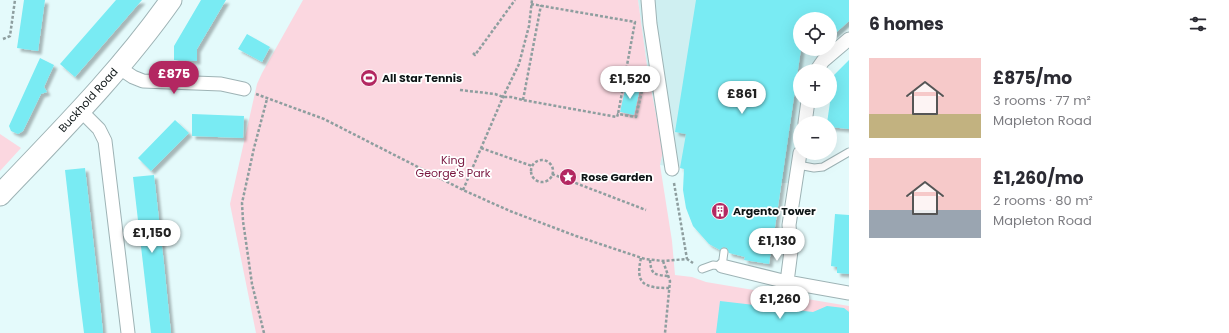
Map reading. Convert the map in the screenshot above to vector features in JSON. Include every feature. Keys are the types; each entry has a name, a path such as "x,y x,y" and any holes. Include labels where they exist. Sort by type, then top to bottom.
{"main road":[{"name":"Buckhold Road","path":"0,196 80,110 142,40 171,0"}],"street":[{"path":"648,0 650,24 672,169"},
{"path":"837,46 849,39"},
{"path":"118,67 132,77 143,81 221,84 244,89"},
{"path":"80,110 99,129 105,142 128,333"},
{"path":"787,282 791,251 789,224 799,160"},
{"path":"722,266 787,282 849,293"}],"lane":[{"path":"837,159 849,152"},
{"path":"801,160 814,168 822,167 835,160"},
{"path":"773,239 790,242"},
{"path":"702,269 713,265 722,266 724,252"}],"path":[{"path":"2,39 10,36 15,0"},
{"path":"473,53 475,55 515,0"},
{"path":"464,190 503,97 519,64 529,26 532,0"},
{"path":"460,90 495,94 503,97 511,97 618,117 635,22 532,4"},
{"path":"523,100 541,5"},
{"path":"618,114 636,117 643,86 624,82"},
{"path":"244,89 324,119 464,190 510,211 576,236 641,258 663,261 687,259 702,269"},
{"path":"264,333 252,284 243,221 242,203 267,98"},
{"path":"481,148 532,166"},
{"path":"544,160 550,164 553,170 552,174 548,180 541,182 538,181 531,173 532,166 537,161 544,160"},
{"path":"672,169 687,259"},
{"path":"552,174 646,210"},
{"path":"641,258 639,274 641,280 647,285 656,288 669,288"},
{"path":"650,260 650,269 653,273 668,276"},
{"path":"663,261 670,280 666,333"}],"shaded area":[{"path":"638,0 849,0 849,27 837,38 837,12 793,12 793,56 820,56 813,64 793,64 793,108 802,108 801,116 793,116 794,160 790,183 757,180 660,165 663,151 648,73"}],"green space":[{"name":"King George's Park","path":"303,0 638,0 648,73 663,151 660,165 672,241 675,275 692,277 706,282 849,306 849,333 256,333 230,204 257,84"},
{"path":"0,134 21,148 0,171"}],"building":[{"path":"24,0 45,0 38,51 17,48"},
{"path":"116,0 142,0 75,77 60,64"},
{"path":"201,0 226,0 197,49 197,61 174,60 174,46"},
{"path":"696,0 849,0 849,21 837,32 837,12 793,12 793,56 800,56 799,64 793,64 793,104 774,234 769,236 768,239 772,244 769,264 744,260 745,257 729,253 727,248 723,247 720,250 709,244 693,226 686,208 683,190 684,169 680,168 686,134 675,132"},
{"path":"247,34 270,47 262,62 238,49"},
{"path":"40,58 54,65 44,87 47,92 41,94 23,131 18,134 11,131 9,126"},
{"path":"849,60 849,129 837,128 837,116 828,116 829,108 837,108 837,72"},
{"path":"626,85 640,88 634,115 620,112"},
{"path":"192,114 244,116 243,138 192,136"},
{"path":"175,120 189,133 151,171 138,158"},
{"path":"85,168 103,333 84,333 65,170"},
{"path":"154,175 171,333 151,333 133,177"},
{"path":"835,214 849,215 849,274 837,273 837,267 831,266"},
{"path":"720,301 813,312 827,306 844,308 849,312 849,333 716,333"}],"place":[{"name":"All Star Tennis","path":"369,78"},
{"name":"Rose Garden","path":"568,177"},
{"name":"Argento Tower","path":"720,211"}]}
